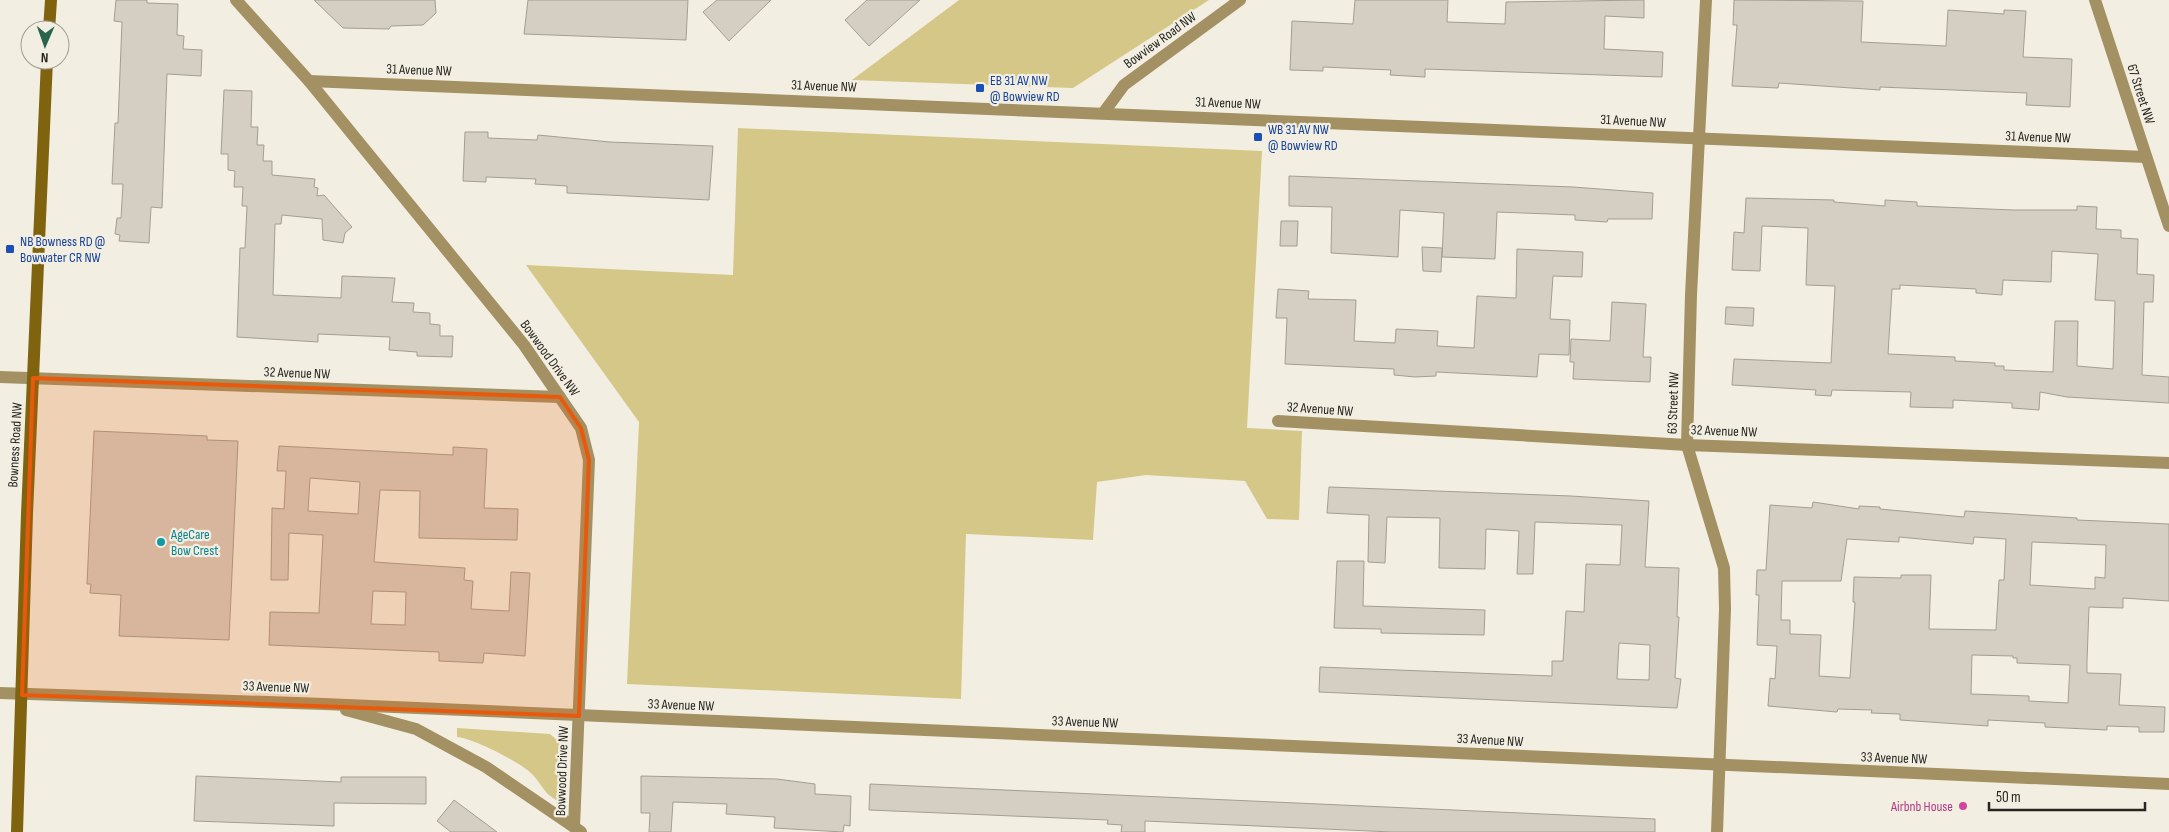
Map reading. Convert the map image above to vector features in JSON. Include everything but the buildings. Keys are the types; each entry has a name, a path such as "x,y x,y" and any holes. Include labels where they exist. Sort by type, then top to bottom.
{"street":[{"path":"50,20 51,0"},
{"name":"Bowwood Drive NW","path":"236,0 309,80 524,345 581,428 589,460 579,716 578,830"},
{"name":"Bowview Road NW","path":"1104,112 1124,85 1240,0"},
{"name":"63 Street NW","path":"1706,0 1691,295 1687,445 1724,568 1725,609 1717,832"},
{"name":"67 Street NW","path":"2095,0 2169,226"},
{"name":"Bowness Road NW","path":"17,832 48,70"},
{"name":"31 Avenue NW","path":"309,80 2146,156"},
{"name":"32 Avenue NW","path":"0,377 560,397"},
{"name":"32 Avenue NW","path":"1278,421 1687,445 2169,463"},
{"name":"33 Avenue NW","path":"0,693 324,704 1719,766 2169,784"},
{"name":"Bowwood Drive NW","path":"324,704 416,729 486,767 578,830"}],"highlighted area":[{"path":"33,378 560,397 581,428 589,460 579,716 22,695"}],"shaded area":[{"path":"959,0 1209,0 1073,88 852,80"},
{"path":"738,128 1262,151 1247,428 1302,431 1299,520 1267,519 1245,481 1146,475 1097,482 1093,540 966,534 961,699 627,684 639,422 526,265 733,275"},
{"path":"457,728 550,734 559,742 562,754 567,755 564,799 561,802 556,800 533,775 508,758 485,746 457,737"}],"place":[{"name":"EB 31 AV NW @ Bowview RD","path":"980,88"},
{"name":"WB 31 AV NW @ Bowview RD","path":"1258,137"},
{"name":"NB Bowness RD @ Bowwater CR NW","path":"10,249"},
{"name":"AgeCare Bow Crest","path":"161,542"},
{"name":"Airbnb House","path":"1963,806"}]}
